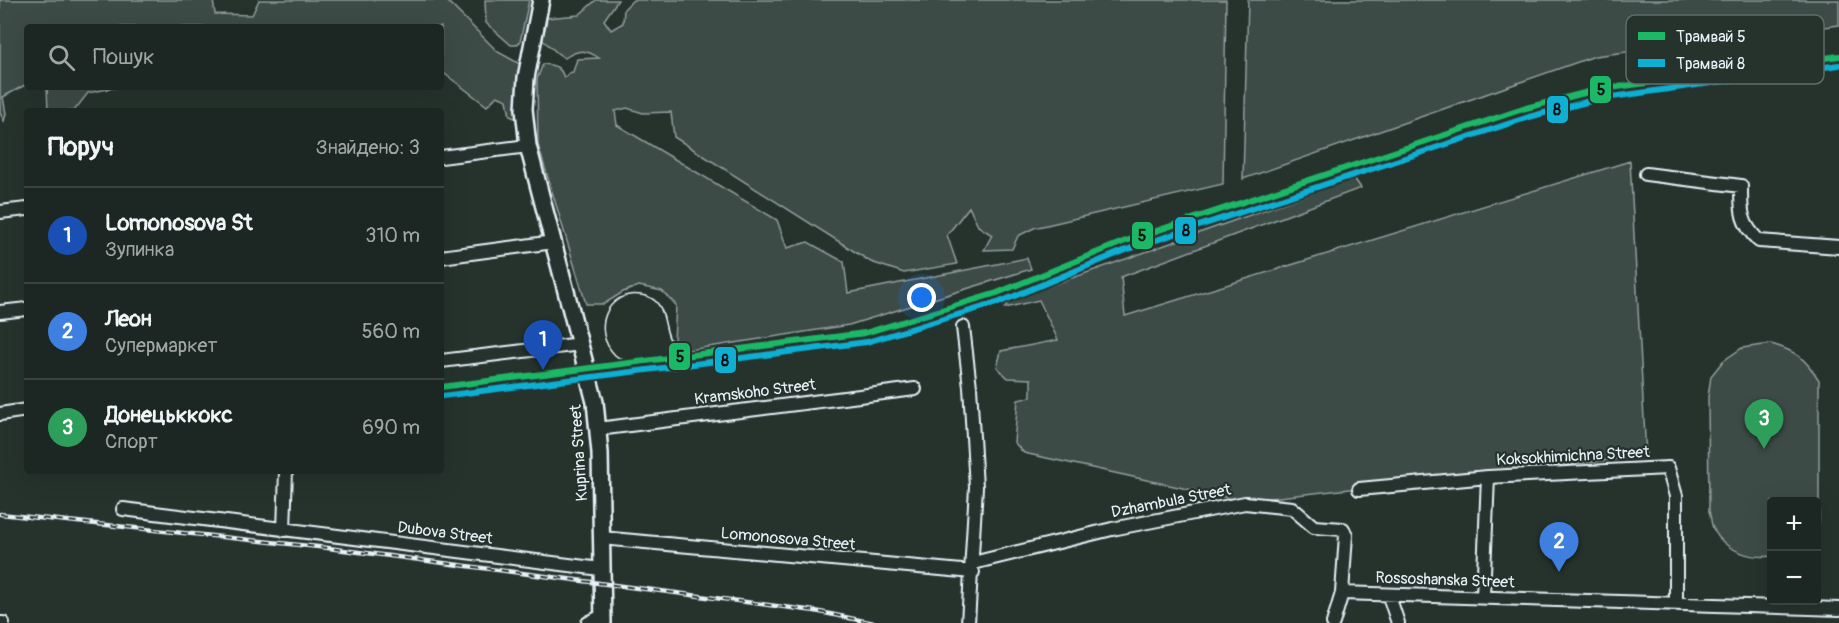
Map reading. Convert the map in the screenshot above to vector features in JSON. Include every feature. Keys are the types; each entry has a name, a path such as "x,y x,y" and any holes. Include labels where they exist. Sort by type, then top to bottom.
{"main road":[{"name":"Kuprina Street","path":"541,0 526,78 524,110 528,146 595,402 598,429 603,619"}],"street":[{"path":"444,157 528,146"},
{"path":"1646,174 1741,186 1742,215 1750,232 1759,241 1839,247"},
{"path":"0,212 24,209"},
{"path":"444,257 554,242"},
{"path":"0,312 24,309"},
{"path":"963,327 970,387 976,487 968,623"},
{"path":"444,361 580,344"},
{"name":"Kramskoho Street","path":"598,429 915,389"},
{"path":"0,414 24,410"},
{"name":"Koksokhimichna Street","path":"1359,489 1488,477 1668,468 1676,496 1676,603"},
{"path":"284,530 286,474"},
{"name":"Koksokhimichna Street","path":"1483,597 1488,477"},
{"name":"Dzhambula Street","path":"973,567 1112,529 1245,503 1292,508 1314,527 1342,529 1346,535 1342,593"},
{"name":"Dubova Street","path":"123,509 601,569"},
{"name":"Lomonosova Street","path":"601,538 973,567"},
{"path":"1333,623 1342,593"},
{"name":"Rossoshanska Street","path":"1342,593 1839,609"},
{"path":"1389,596 1398,623"},
{"path":"1822,609 1822,623"},
{"path":"588,623 603,619"}],"shaded area":[{"path":"0,0 213,0 215,14 252,15 259,0 446,0 498,52 520,64 521,121 510,116 507,100 497,96 487,106 444,73 444,24 24,24 24,86 3,97 6,114 4,121 0,113"},
{"path":"485,0 529,0 520,42 511,45 486,23"},
{"path":"596,0 618,0 604,20 611,30 623,23 624,9 633,0 1226,0 1223,184 1034,228 1018,236 1012,249 984,250 992,235 978,226 969,207 947,235 957,264 904,273 871,262 674,137 671,112 643,113 627,108 615,111 617,125 777,220 787,248 808,242 844,262 848,293 1027,258 1031,269 849,325 689,350 674,340 676,305 662,291 639,286 623,292 604,304 586,304 538,145 537,79 543,64 557,67 564,78 573,72 577,59 599,58 582,51 565,58 558,54 542,40 546,18 579,15"},
{"path":"1248,0 1839,0 1839,25 1824,27 1824,15 1626,15 1626,52 1595,56 1243,179"},
{"path":"47,90 103,90 88,93 76,108 48,108"},
{"path":"1630,161 1646,456 1242,501 1024,453 1014,442 1018,400 1031,397 1031,379 1008,378 997,367 1001,351 1058,340 1039,300 1005,308 1010,300 1354,178 1361,188 1121,277 1125,316"},
{"path":"1771,344 1787,349 1799,356 1819,380 1819,497 1767,497 1767,556 1763,557 1738,552 1724,543 1712,526 1709,511 1708,397 1711,376 1723,361 1742,348"}],"tram line":[{"name":"5","path":"1824,58 1839,56"},
{"name":"8","path":"1824,67 1839,65"},
{"name":"5","path":"444,387 865,333 997,293 1123,242 1526,108 1596,90 1639,84"},
{"name":"8","path":"444,396 867,342 1000,302 1126,250 1529,117 1598,99 1704,84"},
{"path":"632,363 617,356 608,345 603,324 611,305 629,295 641,295 657,303 674,346 684,354 703,360"}],"railway":[{"path":"0,514 328,548 815,611 874,623"}],"place":[{"name":"Lomonosova St","path":"543,370"},
{"name":"Донецьккокс","path":"1764,449"},
{"name":"Леон","path":"1559,572"}]}
